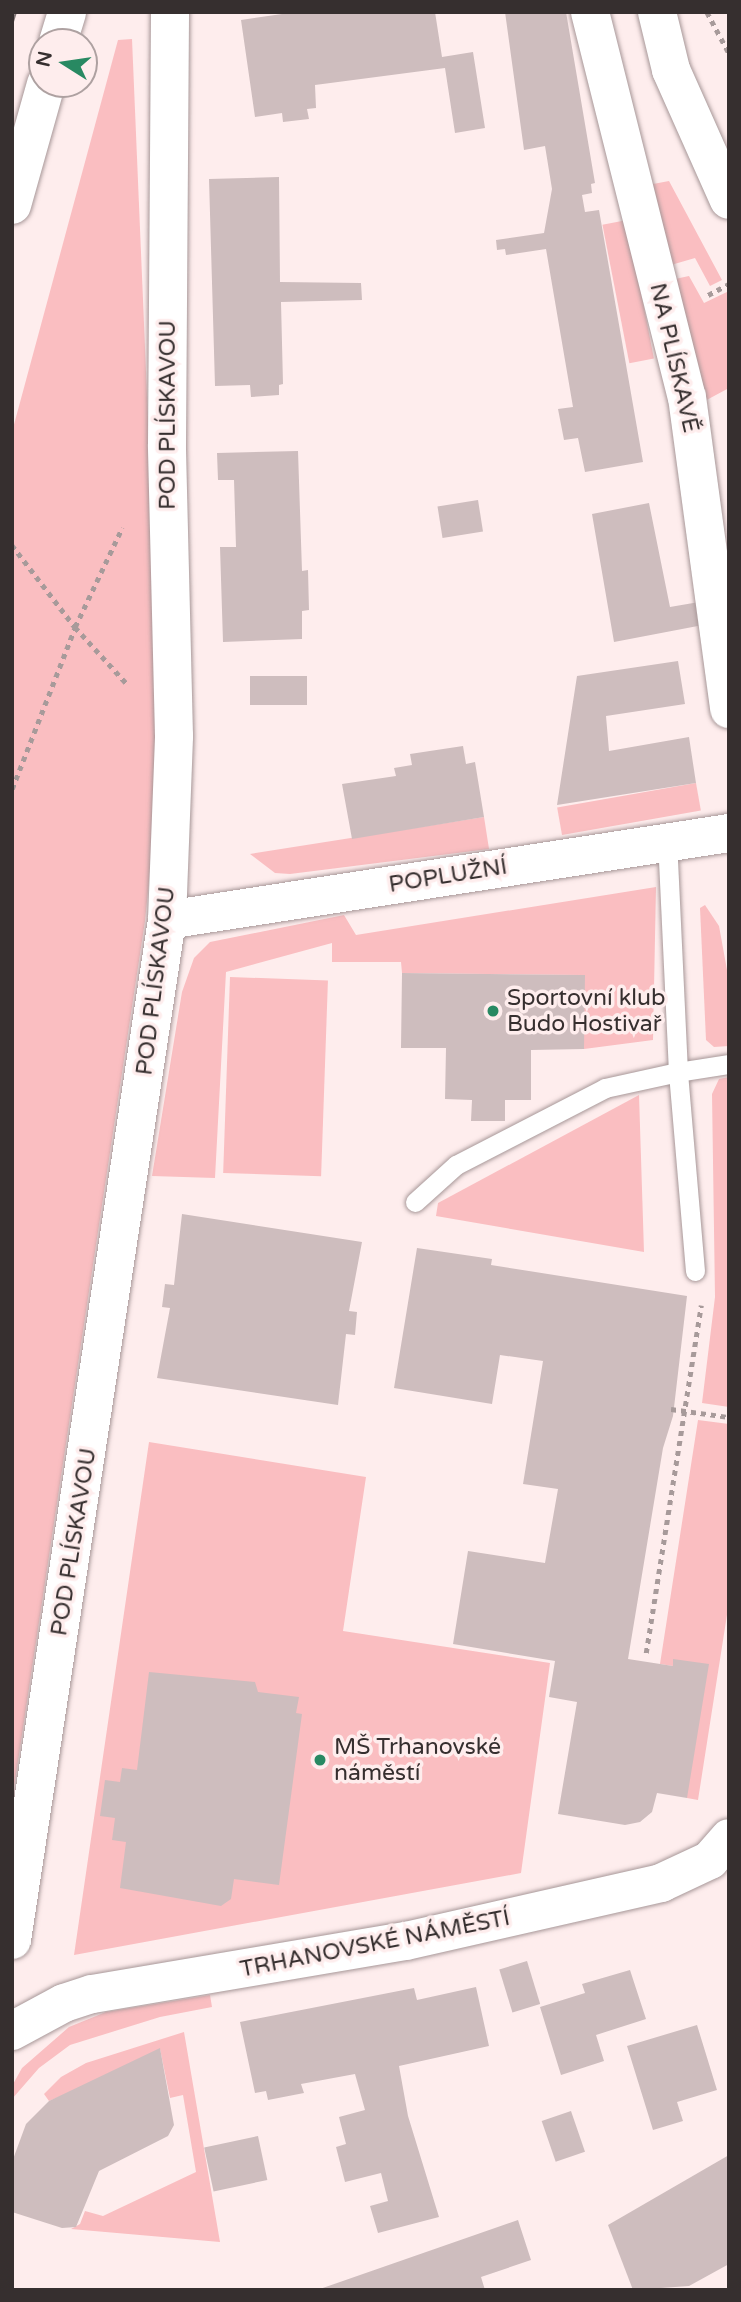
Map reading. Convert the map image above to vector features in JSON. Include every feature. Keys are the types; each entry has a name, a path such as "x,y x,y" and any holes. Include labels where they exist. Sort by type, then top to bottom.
{"street":[{"name":"POD PLÍSKAVOU","path":"12,1940 167,920 174,736 167,446 170,12"},
{"name":"NA PLÍSKAVĚ","path":"590,12 687,397 729,709"},
{"path":"657,12 671,71 729,200"},
{"path":"12,205 42,98"},
{"name":"POPLUŽNÍ","path":"167,920 729,833"},
{"name":"TRHANOVSKÉ NÁMĚSTÍ","path":"12,2031 64,2003 92,1994 406,1941 649,1886 696,1869 729,1838"}],"lane":[{"path":"667,842 678,1072 695,1270"},
{"path":"415,1202 456,1165 605,1088 729,1064"}],"path":[{"path":"707,12 729,53"},
{"path":"12,789 75,627 127,518"},
{"path":"12,545 75,627 174,736"},
{"path":"646,1653 688,1411 702,1310 695,1270"},
{"path":"671,1409 729,1417"}],"shaded area":[{"path":"132,39 162,751 145,921 12,1801 12,432 118,40"},
{"path":"669,181 722,280 710,286 695,258 671,265 653,184"},
{"path":"627,220 654,358 629,363 602,225"},
{"path":"689,276 704,303 729,291 729,388 701,403 675,279"},
{"path":"696,783 701,811 562,835 557,807"},
{"path":"484,817 489,849 290,874 275,873 250,854"},
{"path":"656,887 653,1040 584,1049 584,975 402,973 401,962 332,962 332,943 226,972 215,1178 152,1176 182,992 194,958 210,942 344,915 356,935"},
{"path":"705,905 719,926 729,981 729,1046 714,1047 706,1040 700,908"},
{"path":"230,977 328,980 321,1176 223,1173"},
{"path":"729,1077 729,1407 702,1403 715,1297 712,1094 719,1079"},
{"path":"639,1095 644,1252 436,1216 438,1203"},
{"path":"698,1420 729,1424 729,1602 698,1800 687,1798 673,1660 673,1666 660,1664"},
{"name":"MŠ Trhanovské náměstí","path":"149,1442 366,1477 343,1631 550,1663 521,1873 74,1955"},
{"path":"210,1995 212,2007 160,2017 70,2045 39,2068 12,2099 12,2086 22,2068 69,2027 106,2012"},
{"path":"184,2032 220,2242 71,2229 80,2224 85,2211 103,2216 196,2172 183,2095 170,2098 160,2049 49,2101 44,2094 61,2077 86,2063"}],"building":[{"path":"296,12 435,12 442,57 473,52 485,128 455,133 445,68 315,85 316,108 307,109 309,119 283,122 282,113 255,117 241,20"},
{"path":"505,12 566,12 595,183 591,184 592,193 582,195 585,212 599,210 643,462 585,472 578,438 564,440 558,409 573,407 546,249 506,255 505,249 497,250 496,240 544,233 552,189 545,146 524,150"},
{"path":"279,177 280,282 361,283 362,300 281,302 283,384 279,385 279,395 251,397 250,385 215,386 209,179"},
{"path":"298,451 302,571 308,570 309,610 302,611 302,639 223,642 220,547 236,547 234,480 218,480 217,453"},
{"path":"478,500 483,532 443,538 438,506"},
{"path":"649,503 670,607 699,602 703,625 614,642 592,514"},
{"path":"678,661 685,704 606,716 609,751 689,737 696,783 557,805 577,676"},
{"path":"250,676 307,676 307,705 250,705"},
{"path":"463,746 466,764 475,762 484,817 352,839 342,784 396,776 394,768 412,765 410,754"},
{"name":"Sportovní klub Budo Hostivař","path":"402,973 585,975 584,1049 531,1050 531,1100 505,1100 505,1121 471,1121 472,1100 445,1099 446,1048 401,1048"},
{"path":"182,1214 362,1242 349,1311 357,1312 355,1335 346,1334 338,1405 157,1378 170,1308 162,1307 165,1284 174,1285"},
{"path":"417,1248 492,1259 491,1265 687,1296 673,1416 663,1448 628,1659 673,1666 673,1659 709,1664 687,1798 657,1793 652,1812 640,1822 625,1825 558,1814 577,1702 549,1697 555,1661 453,1644 468,1551 545,1563 558,1489 523,1484 543,1361 500,1355 492,1404 394,1388"},
{"path":"149,1672 255,1682 258,1692 299,1697 296,1713 302,1714 279,1885 234,1879 231,1899 221,1906 120,1888 126,1842 112,1840 115,1818 100,1816 105,1780 120,1782 122,1768 137,1770"},
{"path":"527,1961 540,2004 512,2013 499,1969"},
{"path":"630,1970 646,2019 596,2035 604,2061 561,2075 540,2007 585,1993 582,1984"},
{"path":"476,1987 489,2046 399,2066 408,2116 439,2217 378,2233 370,2206 388,2201 381,2173 345,2182 336,2147 346,2144 339,2117 365,2110 355,2074 301,2084 304,2093 268,2100 266,2091 255,2093 240,2022 414,1988 417,2000"},
{"path":"697,2025 717,2090 677,2102 683,2121 653,2130 627,2046"},
{"path":"160,2048 174,2125 168,2136 99,2171 76,2227 62,2228 12,2212 12,2162 26,2124 49,2101"},
{"path":"571,2111 585,2152 556,2162 542,2121"},
{"path":"258,2136 267,2180 214,2191 204,2147"},
{"path":"729,2155 729,2264 689,2286 633,2290 608,2225"},
{"path":"518,2220 531,2260 481,2277 485,2290 317,2290"}],"tram line":[{"path":"12,25 16,12"}],"place":[{"name":"Sportovní klub Budo Hostivař","path":"493,1011"},
{"name":"MŠ Trhanovské náměstí","path":"320,1760"}]}
